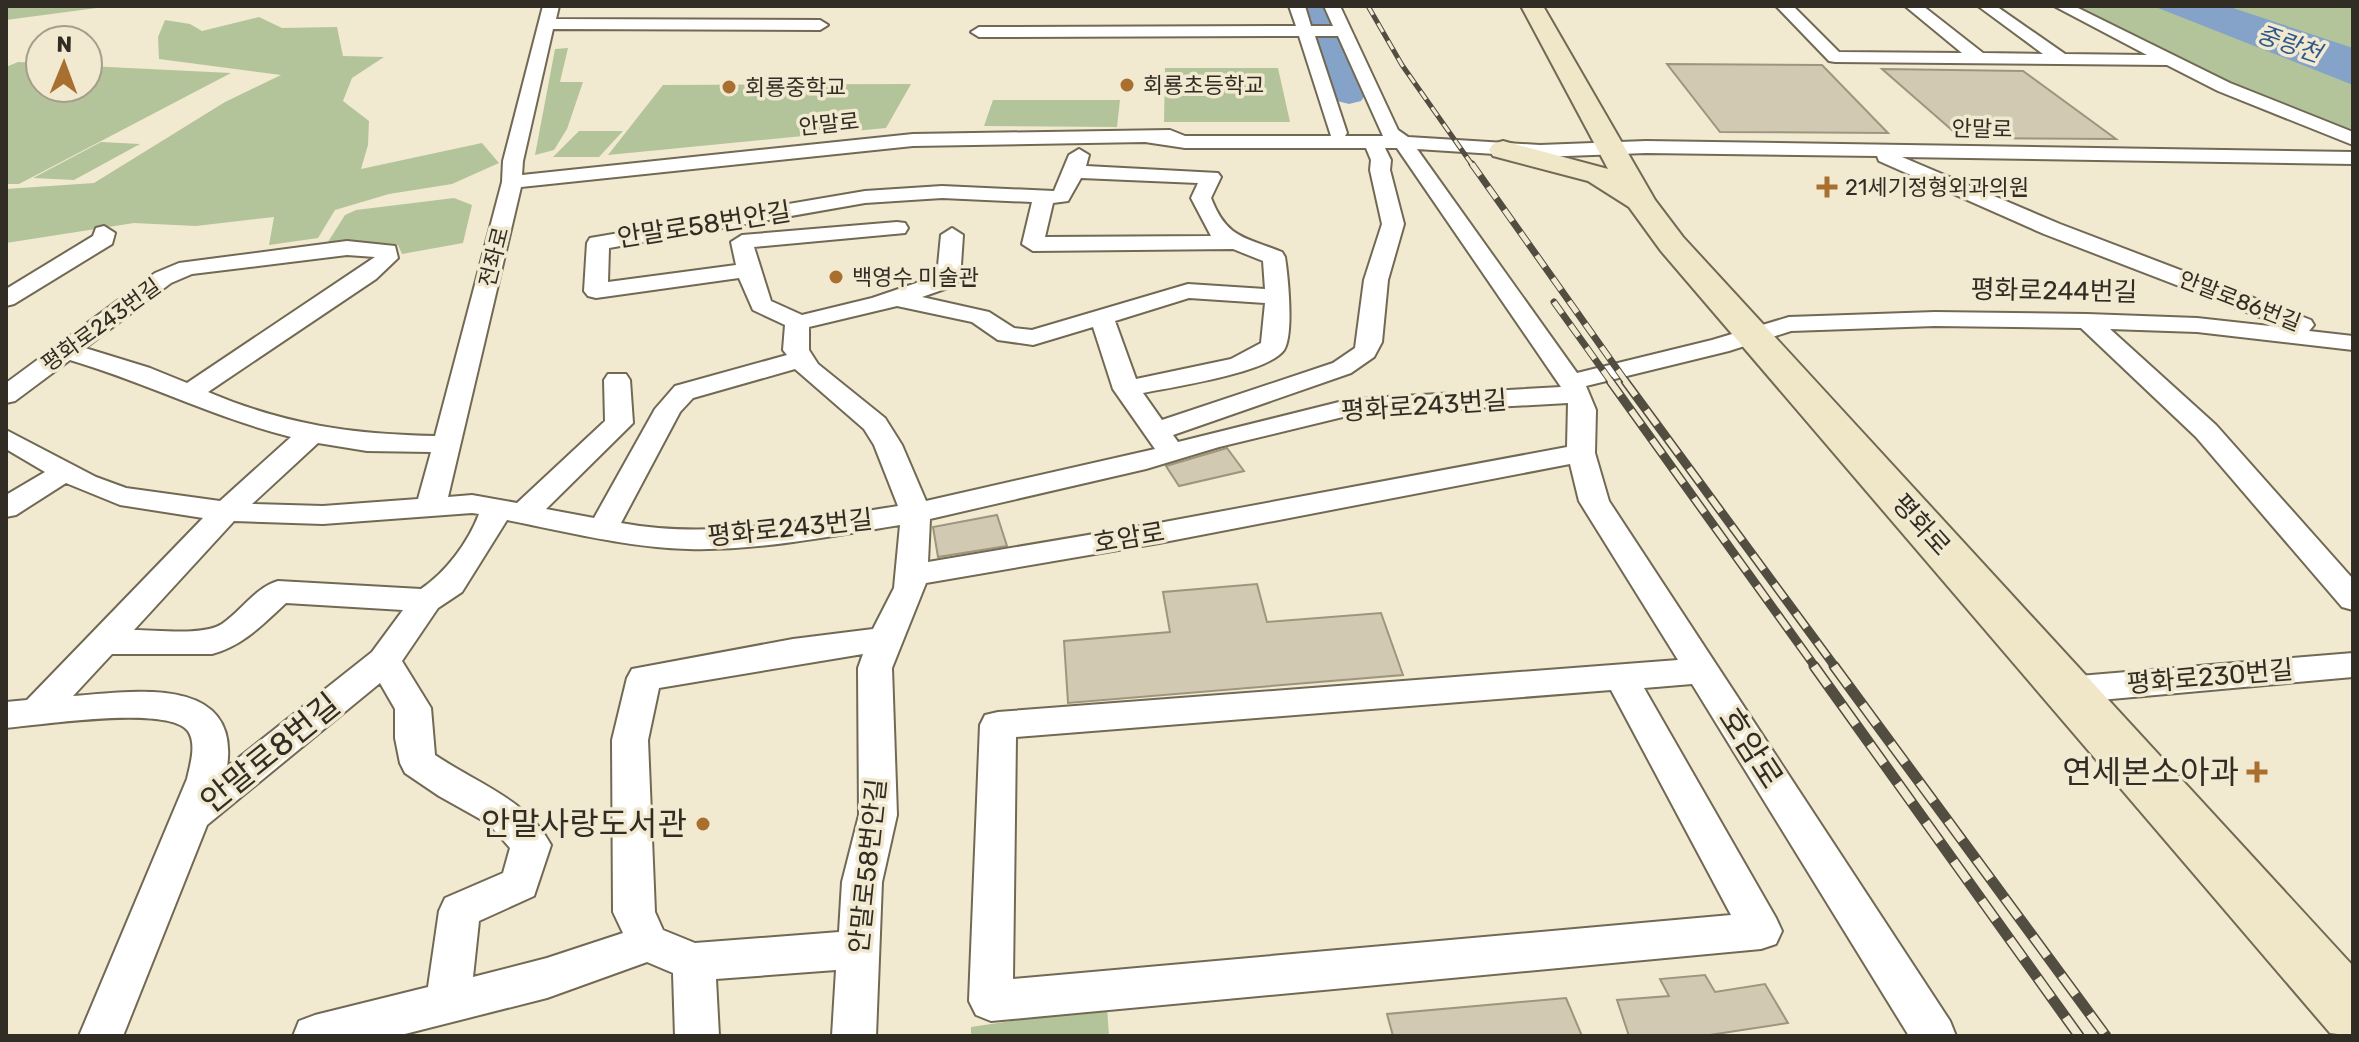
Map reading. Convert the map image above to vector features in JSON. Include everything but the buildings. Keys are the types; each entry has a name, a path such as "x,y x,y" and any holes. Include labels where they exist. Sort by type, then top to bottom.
{"main road":[{"name":"평화로","path":"1532,6 1641,202 1672,244 2353,1012"},
{"path":"1503,150 1598,175 1641,202"}],"street":[{"path":"1297,6 1338,133"},
{"path":"1332,6 1389,139 1575,388"},
{"path":"1784,6 1835,57 2169,60"},
{"path":"1913,6 1980,59"},
{"path":"1986,6 2061,59"},
{"path":"2062,6 2250,98 2353,139"},
{"path":"549,15 820,25"},
{"name":"전좌로","path":"431,507 512,182 513,161 549,15"},
{"path":"979,32 1342,31"},
{"name":"안말로","path":"512,182 913,140 1338,133 1503,150 2353,158"},
{"path":"1084,138 1074,172 1061,197 1044,196 1033,244 1230,243 1258,249 1274,257 1278,279 1274,297 1277,318 1273,347 1239,365 1126,389"},
{"name":"안말로","path":"1152,138 1185,142 1389,139 1611,149"},
{"path":"1102,317 1126,389 1164,442 1342,368 1365,352 1370,342 1376,280 1393,224 1380,170 1389,139"},
{"name":"안말로86번길","path":"1873,152 2052,229 2347,342"},
{"path":"1074,172 1211,177 1201,198 1209,223 1230,243"},
{"name":"안말로58번안길","path":"797,323 789,316 761,305 748,270 596,291 598,243 865,197 942,192 1044,196"},
{"path":"748,270 742,242 897,228"},
{"path":"6,299 89,250 104,239 104,233"},
{"path":"603,529 668,409 684,392 802,359 796,350 797,323 895,298 948,280 952,235"},
{"name":"평화로243번길","path":"6,395 163,278 187,268 347,248 387,251 387,258 368,274 189,393"},
{"path":"895,298 980,317 1007,335 1033,338 1188,291 1274,297"},
{"name":"평화로244번길","path":"1755,336 1789,324 1935,319 2197,325 2347,342"},
{"path":"2087,321 2206,431 2353,599"},
{"name":"평화로243번길","path":"12,448 120,496 227,511 323,515 472,504 633,535 690,539 801,531 916,513 1164,442 1351,407 1575,388 1755,336"},
{"path":"68,351 141,373 242,416 311,434 367,443 447,444"},
{"name":"안말로58번안길","path":"802,359 808,369 875,424 888,445 916,513 910,588 885,639 875,668 878,815 862,882 854,1036"},
{"path":"510,511 619,423 617,380"},
{"name":"호암로","path":"1575,388 1583,410 1581,453 1594,501 1934,1036"},
{"path":"22,713 103,642 227,511 311,434"},
{"name":"호암로","path":"912,575 1159,533 1581,453"},
{"path":"6,508 64,472"},
{"name":"안말로8번길","path":"101,1036 194,814 384,661 427,600 451,584 489,528 510,511"},
{"path":"103,642 212,642 233,633 278,592 427,600"},
{"path":"648,943 634,912 630,755 630,740 644,678 793,651 885,639"},
{"path":"384,661 413,708 413,738 418,763 452,786 503,813 531,845 520,884 460,911 448,1002"},
{"name":"평화로230번길","path":"2067,690 2353,665"},
{"path":"1621,677 1761,931 991,1001 998,725 1621,677 1701,671"},
{"path":"22,713 149,703 184,709 205,725 211,750 206,779 194,814"},
{"path":"315,1036 547,978 648,943 694,962 858,949"},
{"path":"694,962 697,1036"}],"green space":[{"path":"6,6 112,6 6,20"},
{"path":"2069,6 2353,6 2353,137 2229,86"},
{"path":"259,17 282,28 337,27 343,56 384,57 352,78 343,101 369,121 368,145 361,169 482,143 499,163 452,184 389,194 335,210 318,238 269,245 274,217 196,226 134,223 6,243 6,189 94,183 225,102 281,75 159,59 158,37 165,20 190,24 202,31"},
{"path":"568,48 560,82 583,82 567,129 554,150 535,155 555,49"},
{"path":"24,62 24,104 104,104 104,67 231,73 19,184 6,184 6,67"},
{"path":"1165,68 1278,68 1290,122 1164,122"},
{"path":"911,84 886,128 608,155 663,85"},
{"path":"993,100 1120,100 1117,127 984,126"},
{"path":"579,131 623,131 599,157 553,157"},
{"path":"101,142 140,144 74,180 33,178"},
{"path":"454,198 472,205 463,243 402,254 398,245 326,245 345,215 356,210"},
{"path":"1107,1007 1109,1036 971,1036 971,1027"}],"water":[{"name":"중랑천","path":"2153,6 2227,6 2353,48 2353,85"}],"waterway":[{"path":"1312,6 1349,94"}],"railway":[{"path":"1368,6 1402,65 1473,166"},
{"path":"1472,164 1627,383"},
{"path":"1554,302 1612,383"},
{"path":"1610,381 1816,668"},
{"path":"1625,381 1836,668"},
{"path":"1814,666 2079,1036"},
{"path":"1834,666 2106,1036"}],"place":[{"name":"회룡초등학교","path":"1127,85"},
{"name":"회룡중학교","path":"729,87"},
{"name":"21세기정형외과의원","path":"1827,187"},
{"name":"백영수 미술관","path":"836,277"},
{"name":"연세본소아과","path":"2257,772"},
{"name":"안말사랑도서관","path":"703,824"}]}
